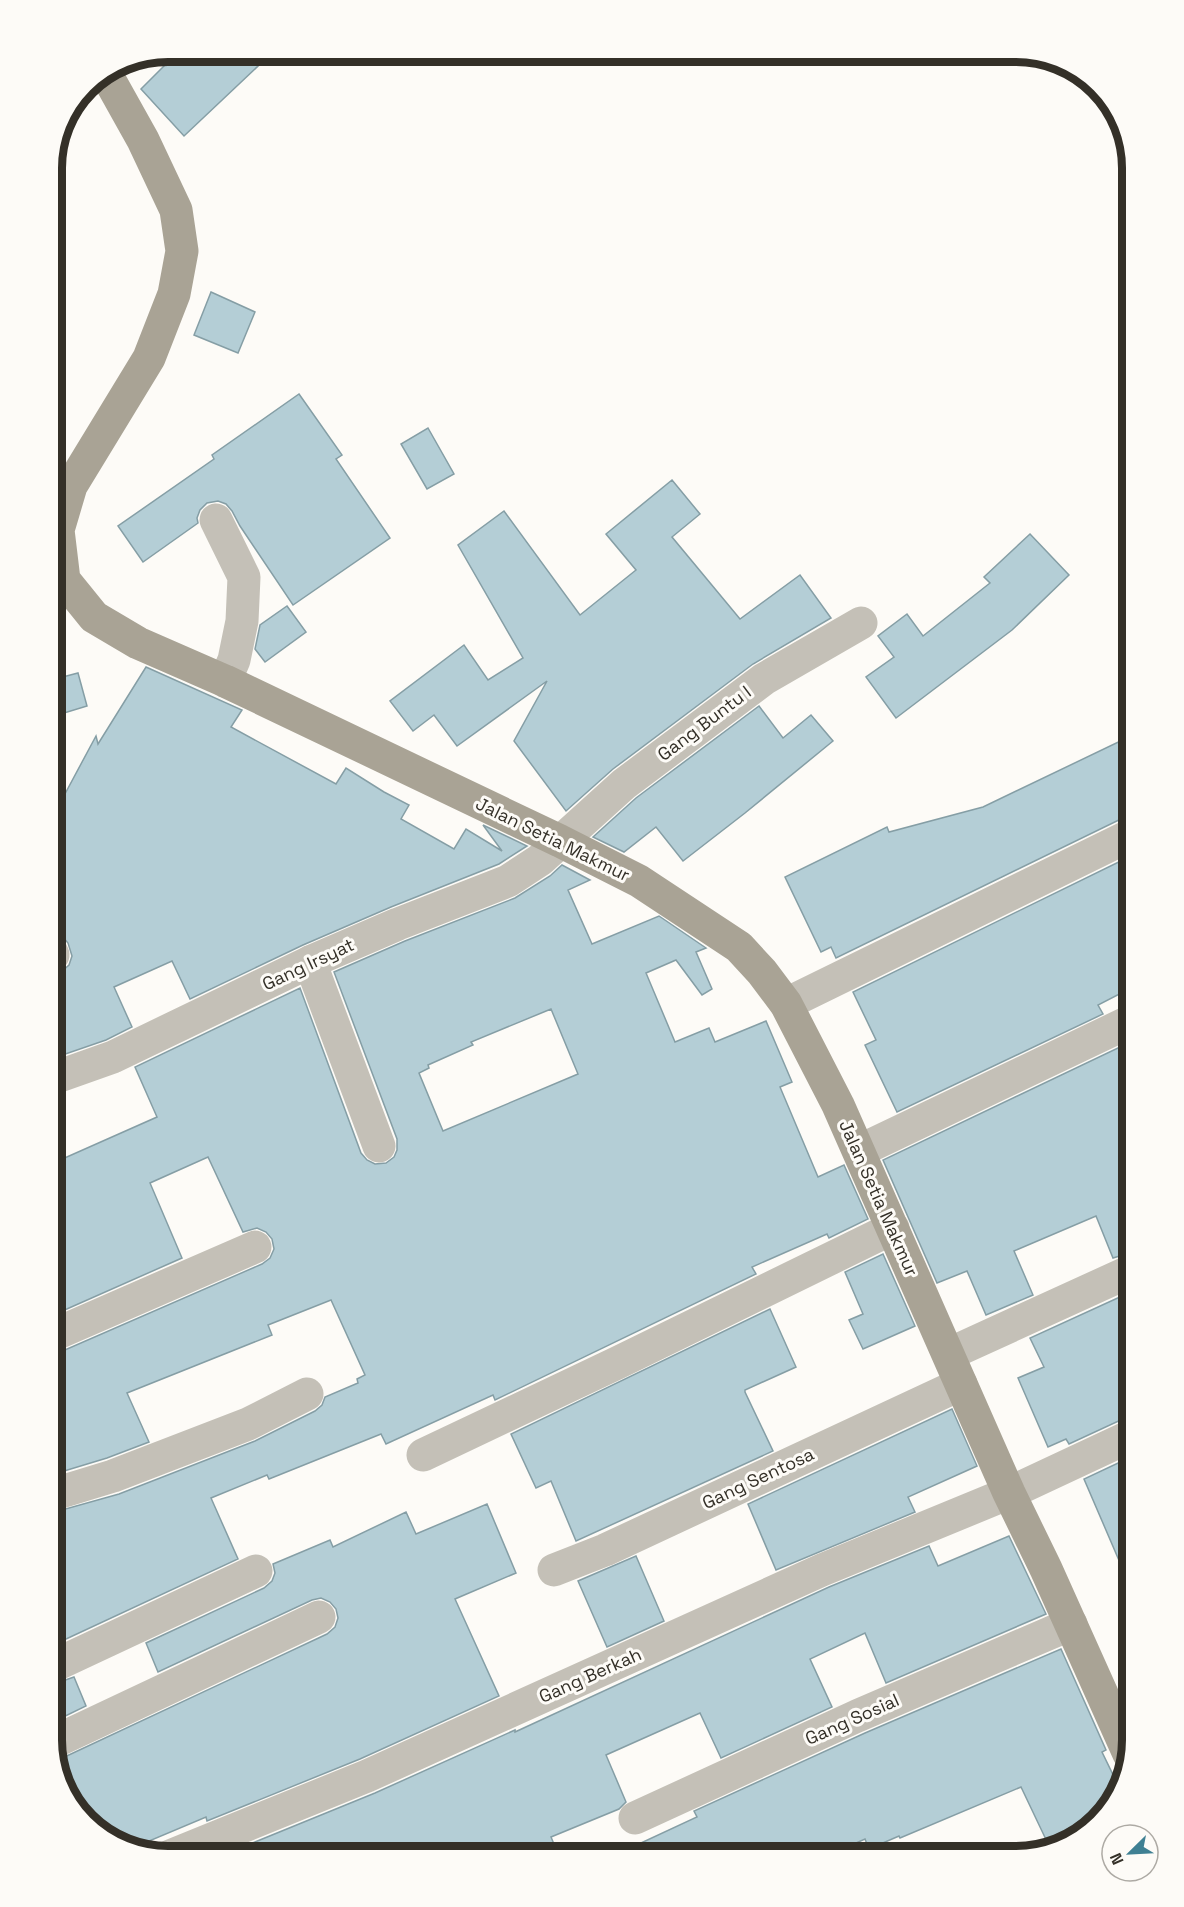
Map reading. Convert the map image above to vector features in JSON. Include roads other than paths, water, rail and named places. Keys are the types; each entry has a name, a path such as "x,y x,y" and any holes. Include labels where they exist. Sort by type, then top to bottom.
{"main road":[{"name":"Jalan Setia Makmur","path":"62,516 71,486 149,358 174,294 182,250 176,210 143,140 109,79"},
{"name":"Jalan Setia Makmur","path":"62,590 94,617 138,643 225,681 639,881 739,947 762,972 786,1004 838,1105 1009,1493 1122,1738"}],"street":[{"path":"216,520 244,577 242,621 234,660 225,681"},
{"name":"Gang Buntu I","path":"560,841 624,784 764,679 861,623"},
{"path":"786,1004 1122,839"},
{"name":"Gang Irsyat","path":"62,1075 113,1057 310,962 398,924 508,881 540,860 560,841"},
{"path":"310,962 379,1146"},
{"path":"859,1151 1122,1025"},
{"path":"423,1455 617,1364 893,1228"},
{"path":"62,1331 255,1248"},
{"name":"Gang Sentosa","path":"554,1570 605,1550 955,1369 1122,1276"},
{"path":"62,1492 113,1476 248,1424 307,1394"},
{"name":"Gang Berkah","path":"197,1845 367,1776 822,1570 1009,1493 1122,1440"},
{"path":"62,1662 256,1571"},
{"path":"62,1738 319,1617"},
{"name":"Gang Sosial","path":"635,1818 857,1716 1071,1624"}]}
